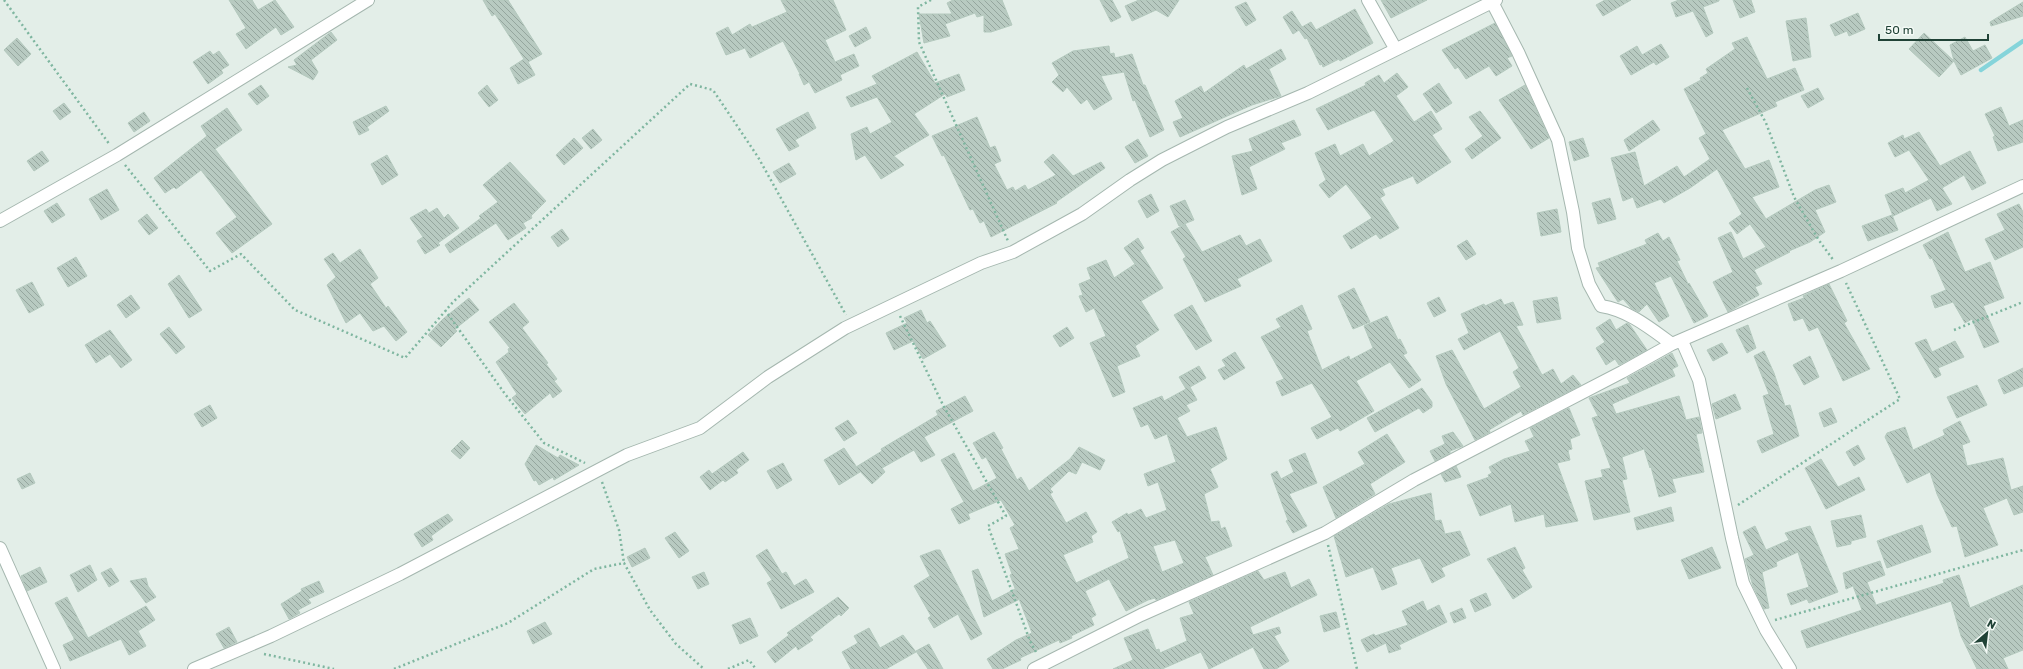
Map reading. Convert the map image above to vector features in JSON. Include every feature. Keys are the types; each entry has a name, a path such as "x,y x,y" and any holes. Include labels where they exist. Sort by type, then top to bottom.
{"street":[{"path":"0,220 117,155 368,0"},
{"path":"1368,0 1395,48"},
{"path":"194,669 242,649 400,574 627,455 700,428 768,377 845,328 852,326 894,304 981,263 1013,252 1082,214 1130,180 1162,160 1227,127 1308,92 1395,48 1494,1 1558,140 1573,212 1578,248 1589,284 1601,306 1615,308 1677,342 1699,380 1728,512 1732,538 1743,583 1763,623 1790,669"},
{"path":"1039,667 1141,615 1325,533 1414,480 1677,342 1841,271 2023,186"},
{"path":"0,548 54,669"}],"path":[{"path":"930,0 918,7 919,42 1013,252"},
{"path":"241,254 295,310 405,358 445,310 690,84 713,90 758,157 852,326"},
{"path":"1728,512 1900,399 1841,271 1818,239 1794,197 1766,123 1747,88"},
{"path":"1954,330 2023,302"},
{"path":"894,304 943,405 1006,516 988,526 1039,667"},
{"path":"445,310 505,394 544,443 598,469 620,530 624,563 650,610 676,644 704,669"},
{"path":"1325,533 1357,669"},
{"path":"1763,623 2023,550"},
{"path":"394,669 508,623 594,569 624,563"},
{"path":"242,649 334,669"},
{"path":"728,669 749,660 756,669"}],"building":[{"path":"229,0 252,0 258,10 275,0 294,27 281,35 276,27 246,49 236,34 246,28"},
{"path":"483,0 508,0 542,54 528,62 535,75 518,84 510,68 524,59 495,14 492,16"},
{"path":"781,0 833,0 846,30 825,40 835,62 854,54 859,66 840,75 842,80 815,93 809,82 804,85 783,41 750,58 745,48 726,55 716,33 728,27 732,35 750,24 752,27 787,12"},
{"path":"953,0 1002,0 1012,25 991,32 984,32 984,15 977,17 975,13 945,24 950,36 924,43 919,14 952,14 947,3"},
{"path":"1100,0 1112,0 1121,17 1111,22"},
{"path":"1139,0 1179,0 1168,17 1156,10 1132,21 1125,6"},
{"path":"1381,0 1427,0 1391,18"},
{"path":"1605,0 1631,0 1603,16 1596,5"},
{"path":"1679,0 1719,0 1703,7 1713,33 1706,37 1693,11 1676,17 1671,3"},
{"path":"1733,0 1751,0 1755,12 1740,18"},
{"path":"1246,2 1256,20 1246,26 1235,7"},
{"path":"2023,2 2023,16 1991,26 1990,22"},
{"path":"1355,9 1373,43 1340,61 1339,59 1323,67 1322,64 1320,65 1307,38 1305,39 1299,30 1293,34 1283,17 1292,11 1302,27 1311,22 1316,30"},
{"path":"1858,13 1865,29 1849,36 1847,31 1835,36 1830,25"},
{"path":"1806,18 1811,57 1793,61 1786,21"},
{"path":"1495,23 1512,56 1507,58 1512,66 1496,76 1489,66 1466,79 1458,67 1455,69 1442,50"},
{"path":"866,27 871,38 855,47 849,36"},
{"path":"331,32 337,40 311,60 318,72 313,80 288,67 297,65 294,60"},
{"path":"1924,33 1954,61 1939,77 1909,49"},
{"path":"1747,37 1767,79 1795,68 1804,90 1775,102 1777,106 1722,130 1745,169 1769,160 1779,187 1752,197 1766,219 1815,190 1829,185 1836,202 1815,210 1825,232 1810,242 1789,251 1790,252 1754,270 1762,284 1755,287 1759,295 1728,312 1713,282 1733,272 1718,238 1731,232 1743,259 1766,247 1750,224 1737,234 1729,223 1742,214 1717,169 1690,188 1664,203 1661,199 1637,208 1633,197 1623,201 1611,158 1635,152 1644,186 1677,166 1684,177 1710,159 1699,138 1706,134 1684,89 1701,80 1700,78 1708,73 1706,69 1735,49 1732,43"},
{"path":"1965,37 1973,51 1985,45 1992,58 1961,75 1954,61 1950,45"},
{"path":"17,38 31,54 18,66 4,50"},
{"path":"1661,44 1669,57 1656,65 1654,62 1631,75 1620,56 1637,46 1642,55"},
{"path":"1109,46 1110,54 1114,53 1115,58 1132,54 1143,85 1145,85 1164,130 1150,137 1135,100 1133,101 1124,72 1101,76 1112,99 1094,110 1087,99 1081,104 1067,87 1063,92 1052,82 1059,75 1052,63 1073,51"},
{"path":"1281,49 1286,59 1269,69 1281,96 1252,105 1180,137 1173,122 1183,118 1175,101 1201,86 1204,93 1244,65 1246,69"},
{"path":"210,51 213,55 219,51 229,65 221,70 223,73 208,84 193,62"},
{"path":"917,52 935,83 959,74 965,90 947,97 945,94 914,114 929,135 894,156 904,165 881,179 865,155 856,160 851,134 867,127 870,134 892,122 877,97 851,107 846,97 877,84 872,76"},
{"path":"1397,73 1408,87 1396,96 1414,122 1431,111 1442,129 1432,135 1451,162 1417,184 1413,176 1382,189 1385,195 1380,198 1399,228 1380,239 1376,234 1351,249 1343,236 1372,218 1346,184 1329,198 1319,185 1326,180 1315,153 1335,144 1340,156 1363,144 1369,156 1394,141 1374,110 1328,130 1316,109 1366,85 1365,83 1379,75 1384,83"},
{"path":"1439,83 1452,103 1436,113 1423,94"},
{"path":"261,85 269,96 257,105 248,94"},
{"path":"487,85 498,100 489,107 478,93"},
{"path":"1525,85 1549,138 1531,149 1499,100"},
{"path":"1818,88 1824,99 1808,108 1801,96"},
{"path":"64,103 71,112 60,120 53,111"},
{"path":"386,106 389,111 367,127 369,130 359,135 353,122"},
{"path":"2001,107 2009,126 2023,120 2023,142 1998,151 1993,137 1995,136 1985,114"},
{"path":"227,108 242,130 215,149 272,224 232,253 216,233 237,217 201,170 176,189 174,187 165,193 154,178 207,136 201,126"},
{"path":"1480,111 1501,138 1472,159 1465,149 1483,136 1469,117"},
{"path":"144,112 150,121 134,132 128,123"},
{"path":"808,112 816,128 795,140 799,146 789,151 776,129"},
{"path":"977,117 990,148 995,146 1001,161 994,164 1007,190 1013,187 1015,191 1025,185 1028,190 1056,175 1044,162 1053,154 1073,176 1101,162 1105,168 1056,202 1057,203 991,237 984,221 980,223 973,209 970,210 944,155 942,156 932,136"},
{"path":"1294,120 1301,135 1281,143 1285,149 1249,167 1257,189 1242,195 1232,156 1253,151 1249,139"},
{"path":"1653,120 1660,130 1629,151 1624,140"},
{"path":"593,129 602,140 591,149 582,138"},
{"path":"1919,132 1940,166 1970,151 1986,183 1972,190 1964,175 1942,188 1952,204 1937,211 1931,198 1893,216 1885,195 1903,188 1905,193 1929,180 1909,150 1895,157 1888,143 1903,135 1904,139"},
{"path":"574,138 583,148 564,165 556,155"},
{"path":"1583,138 1589,156 1574,161 1569,142"},
{"path":"1138,139 1148,156 1135,163 1125,147"},
{"path":"42,151 49,161 34,171 27,161"},
{"path":"387,155 398,175 382,185 371,164"},
{"path":"510,162 546,201 531,216 532,218 523,223 526,228 508,240 496,223 450,253 445,245 481,218 479,216 498,202 483,185"},
{"path":"789,163 796,174 780,183 773,172"},
{"path":"107,189 119,210 101,220 89,199"},
{"path":"1151,194 1159,211 1147,218 1138,201"},
{"path":"1610,198 1616,219 1598,224 1592,203"},
{"path":"1185,200 1194,220 1179,226 1170,206"},
{"path":"57,203 65,215 52,223 44,211"},
{"path":"2019,204 2023,212 2023,247 1995,260 1985,239 2005,230 1997,214"},
{"path":"437,208 444,218 448,214 459,228 438,243 440,245 425,254 417,241 423,237 410,218 426,209 429,213"},
{"path":"1557,209 1561,232 1541,236 1537,213"},
{"path":"147,214 158,228 149,235 138,221"},
{"path":"1892,215 1898,230 1868,241 1862,226"},
{"path":"1185,224 1202,252 1240,235 1246,246 1260,239 1272,261 1237,279 1241,286 1205,302 1183,259 1186,257 1171,232"},
{"path":"562,229 569,239 558,247 551,237"},
{"path":"1948,232 1965,272 1990,262 2004,298 1983,306 1999,342 1984,348 1972,319 1965,323 1953,302 1935,308 1931,296 1946,290 1932,258 1930,259 1923,245"},
{"path":"1658,233 1663,241 1669,237 1680,260 1677,261 1688,284 1689,283 1708,316 1694,323 1671,276 1654,283 1669,316 1659,322 1647,304 1639,312 1631,308 1623,299 1618,302 1596,268 1600,267 1598,263 1647,244 1645,240"},
{"path":"1138,238 1144,248 1140,251 1163,288 1141,301 1159,330 1135,346 1140,356 1117,366 1125,392 1113,397 1090,343 1106,336 1094,308 1086,312 1079,296 1083,295 1079,284 1091,279 1087,268 1106,260 1114,278 1135,264 1124,248"},
{"path":"1467,240 1476,254 1466,260 1457,246"},
{"path":"360,249 378,278 370,284 386,308 388,306 407,332 396,341 384,326 373,331 360,313 346,323 327,285 336,277 324,259 333,253 340,263"},
{"path":"76,257 87,276 68,287 57,268"},
{"path":"179,275 202,310 189,318 168,284"},
{"path":"32,282 44,305 29,313 16,290"},
{"path":"1829,284 1847,321 1844,323 1870,369 1843,381 1818,327 1809,331 1803,318 1794,321 1788,304 1804,298 1803,296"},
{"path":"1354,288 1370,322 1353,329 1338,296"},
{"path":"131,295 140,308 126,318 117,305"},
{"path":"1439,297 1446,311 1434,317 1427,303"},
{"path":"1557,297 1561,319 1537,323 1533,301"},
{"path":"469,298 479,310 455,329 457,331 441,347 428,335 443,319"},
{"path":"1501,299 1504,305 1513,302 1523,325 1516,326 1542,375 1553,369 1561,384 1573,375 1581,385 1523,415 1521,411 1489,430 1490,432 1475,440 1446,384 1436,356 1452,350 1484,409 1521,387 1513,372 1519,368 1500,331 1464,350 1458,339 1469,333 1461,314 1484,304 1485,306"},
{"path":"514,303 529,322 522,328 548,363 546,364 557,379 554,381 562,391 553,398 550,393 525,414 512,398 517,394 496,362 509,352 508,349 510,348 489,322"},
{"path":"1192,305 1212,341 1196,350 1174,315"},
{"path":"1302,305 1312,329 1307,331 1322,370 1349,356 1350,360 1373,348 1364,326 1387,316 1398,340 1400,339 1407,353 1403,355 1421,380 1409,388 1390,362 1356,381 1374,411 1340,431 1338,428 1317,439 1311,428 1332,417 1312,383 1282,396 1276,382 1284,379 1261,337 1281,327 1276,319"},
{"path":"921,310 927,323 930,321 946,346 923,359 913,341 894,350 886,333 907,323 904,318"},
{"path":"1610,319 1616,330 1627,323 1630,325 1647,350 1619,365 1615,359 1606,365 1596,348 1605,342 1596,328"},
{"path":"1748,325 1756,348 1747,353 1736,330"},
{"path":"169,327 185,347 176,354 160,334"},
{"path":"1067,327 1074,338 1060,347 1053,336"},
{"path":"110,330 132,360 121,368 110,354 96,363 85,345"},
{"path":"1926,339 1932,352 1955,341 1964,357 1938,368 1941,375 1935,378 1915,343"},
{"path":"1722,343 1728,353 1713,361 1707,350"},
{"path":"1764,351 1774,373 1785,406 1790,405 1799,436 1762,453 1757,441 1774,434 1763,396 1769,394 1754,356"},
{"path":"1235,352 1245,368 1224,380 1218,370 1226,366 1222,360"},
{"path":"1672,353 1678,366 1672,369 1675,376 1612,404 1616,414 1679,396 1686,420 1699,417 1702,433 1696,434 1704,472 1672,479 1676,492 1659,497 1651,467 1650,468 1644,449 1622,457 1627,479 1622,480 1630,512 1594,520 1585,481 1603,477 1601,470 1611,468 1592,418 1598,416 1589,398 1630,383 1627,378"},
{"path":"1810,356 1819,377 1804,385 1793,365"},
{"path":"1199,366 1206,378 1190,387 1197,400 1186,405 1190,411 1177,418 1187,437 1216,427 1227,459 1210,469 1218,487 1204,494 1211,522 1219,521 1221,529 1225,527 1232,546 1205,557 1213,575 1156,600 1155,598 1148,600 1126,611 1109,579 1085,591 1096,615 1091,618 1094,625 1071,636 1072,638 1060,643 1059,640 1020,658 1021,660 1002,669 993,669 987,659 1016,640 1032,633 1010,575 1012,574 1005,554 1019,549 1010,528 1015,525 1001,500 968,514 970,519 959,524 951,509 964,502 941,460 954,453 973,491 997,478 986,457 982,459 973,443 994,432 1003,448 1001,449 1017,480 1021,477 1029,491 1070,459 1079,447 1105,460 1100,470 1082,462 1076,474 1069,471 1050,489 1053,492 1050,494 1066,523 1086,512 1097,532 1091,536 1093,542 1063,555 1076,583 1129,558 1120,531 1118,532 1112,522 1127,513 1128,515 1141,509 1146,518 1167,510 1158,482 1148,486 1144,474 1176,462 1167,434 1155,439 1148,424 1141,427 1133,408 1162,396 1164,401 1186,389 1179,377","holes":["1175,540 1184,563 1162,572 1153,546"]},
{"path":"2023,368 2023,386 2004,394 1998,380"},
{"path":"1977,385 1987,405 1957,418 1947,397"},
{"path":"1422,388 1432,402 1432,407 1423,413 1419,408 1375,432 1367,418"},
{"path":"1735,394 1741,409 1716,419 1712,404"},
{"path":"965,396 973,411 924,437 935,455 921,462 914,450 882,468 885,472 872,484 856,467 882,451 881,449 938,415 936,411"},
{"path":"210,405 217,418 202,427 194,414"},
{"path":"1569,408 1580,435 1570,439 1572,449 1568,450 1570,460 1557,463 1578,521 1546,527 1544,514 1515,522 1511,504 1480,516 1467,485 1489,477 1488,475 1492,473 1489,467 1504,459 1530,451 1525,441 1534,437 1530,428"},
{"path":"1831,408 1837,422 1824,427 1819,413"},
{"path":"848,420 857,433 844,441 835,428"},
{"path":"1960,421 1970,442 1962,445 1967,466 2003,458 2011,490 2023,486 2023,512 2014,515 2007,498 1983,508 1998,545 1965,557 1957,526 1952,527 1937,494 1930,472 1907,483 1885,437 1887,433 1905,427 1913,450 1945,435 1943,430"},
{"path":"1453,432 1463,446 1450,451 1450,453 1435,461 1430,451 1445,444 1442,436"},
{"path":"1387,434 1405,462 1370,484 1375,494 1336,518 1323,487 1365,464 1358,452"},
{"path":"462,440 470,448 460,459 451,451"},
{"path":"536,445 558,458 560,455 579,465 554,480 553,477 539,485 536,480 534,481 525,464"},
{"path":"1858,445 1865,459 1854,466 1846,452"},
{"path":"844,448 860,472 839,485 824,460"},
{"path":"743,452 749,460 736,470 738,473 725,482 723,480 710,490 700,477 709,470 712,474"},
{"path":"1305,453 1317,483 1289,494 1307,526 1293,533 1286,521 1288,520 1271,474 1277,471 1281,479 1294,472 1289,460"},
{"path":"1821,459 1838,487 1859,477 1865,490 1826,509 1805,468"},
{"path":"783,463 792,480 777,489 767,471"},
{"path":"1456,466 1461,477 1445,482 1441,474"},
{"path":"30,473 35,483 22,489 17,479"},
{"path":"1431,493 1435,521 1441,520 1445,534 1460,531 1470,555 1441,568 1445,576 1432,583 1420,558 1391,568 1397,584 1382,590 1373,567 1346,577 1334,536 1389,504"},
{"path":"1671,507 1674,521 1637,530 1634,518"},
{"path":"448,514 453,520 431,536 433,540 422,547 414,534"},
{"path":"1861,515 1866,537 1851,541 1851,544 1837,547 1831,521"},
{"path":"1922,525 1931,552 1887,568 1877,541"},
{"path":"1755,526 1766,550 1789,540 1785,533 1810,526 1838,592 1809,603 1807,599 1791,605 1787,594 1809,587 1798,552 1776,562 1777,566 1762,572 1769,608 1764,609 1753,586 1745,559 1754,555 1743,532"},
{"path":"675,532 689,551 679,558 665,538"},
{"path":"1515,547 1525,568 1522,570 1532,587 1513,599 1487,559"},
{"path":"1712,547 1721,568 1689,579 1681,560"},
{"path":"645,548 650,558 632,567 627,557"},
{"path":"767,549 782,574 786,572 794,586 806,579 814,592 781,609 767,583 772,580 756,556"},
{"path":"940,550 982,634 971,640 958,614 934,628 928,618 931,616 914,586 930,576 920,556"},
{"path":"1880,561 1885,575 1867,582 1876,605 1944,583 1943,580 1959,575 1970,608 2023,585 2023,650 2003,658 2008,669 1977,669 1961,636 1951,601 1807,648 1801,631 1862,610 1853,586 1846,589 1843,573"},
{"path":"90,565 97,580 78,592 70,575"},
{"path":"40,567 47,582 27,591 21,576"},
{"path":"111,568 119,581 109,587 101,573"},
{"path":"978,569 992,601 1015,589 1020,599 984,617 972,571"},
{"path":"1258,571 1264,580 1285,572 1291,588 1309,579 1317,595 1250,627 1253,635 1279,627 1281,633 1274,636 1289,661 1276,669 1264,669 1253,647 1209,669 1201,652 1162,669 1113,669 1133,660 1124,638 1148,629 1156,650 1159,649 1160,653 1187,641 1180,618 1194,614 1189,602"},
{"path":"704,572 709,584 698,589 692,577"},
{"path":"146,578 148,586 156,597 146,603 130,581"},
{"path":"319,581 324,592 308,599 311,603 298,610 300,613 289,619 281,604 302,591 301,589"},
{"path":"1486,593 1491,605 1475,612 1470,600"},
{"path":"67,597 88,638 146,606 155,620 138,631 146,646 129,655 121,639 70,661 63,645 74,640 74,638 55,603"},
{"path":"838,597 849,608 841,616 839,614 810,637 813,640 798,650 796,646 775,663 767,652 789,635 787,633"},
{"path":"1423,601 1427,611 1439,605 1447,622 1399,645 1401,649 1389,653 1386,643 1367,652 1361,640 1374,634 1375,636 1408,625 1402,611"},
{"path":"1462,608 1466,618 1454,623 1450,613"},
{"path":"1336,612 1340,627 1324,632 1320,616"},
{"path":"750,618 758,636 740,644 732,625"},
{"path":"545,622 552,634 533,644 527,631"},
{"path":"229,627 237,642 224,648 216,634"},
{"path":"869,628 880,648 903,635 916,652 886,669 851,669 842,652 858,643 854,636"},
{"path":"929,644 943,669 928,669 916,651"}],"waterway":[{"path":"1981,70 2023,41"}]}
